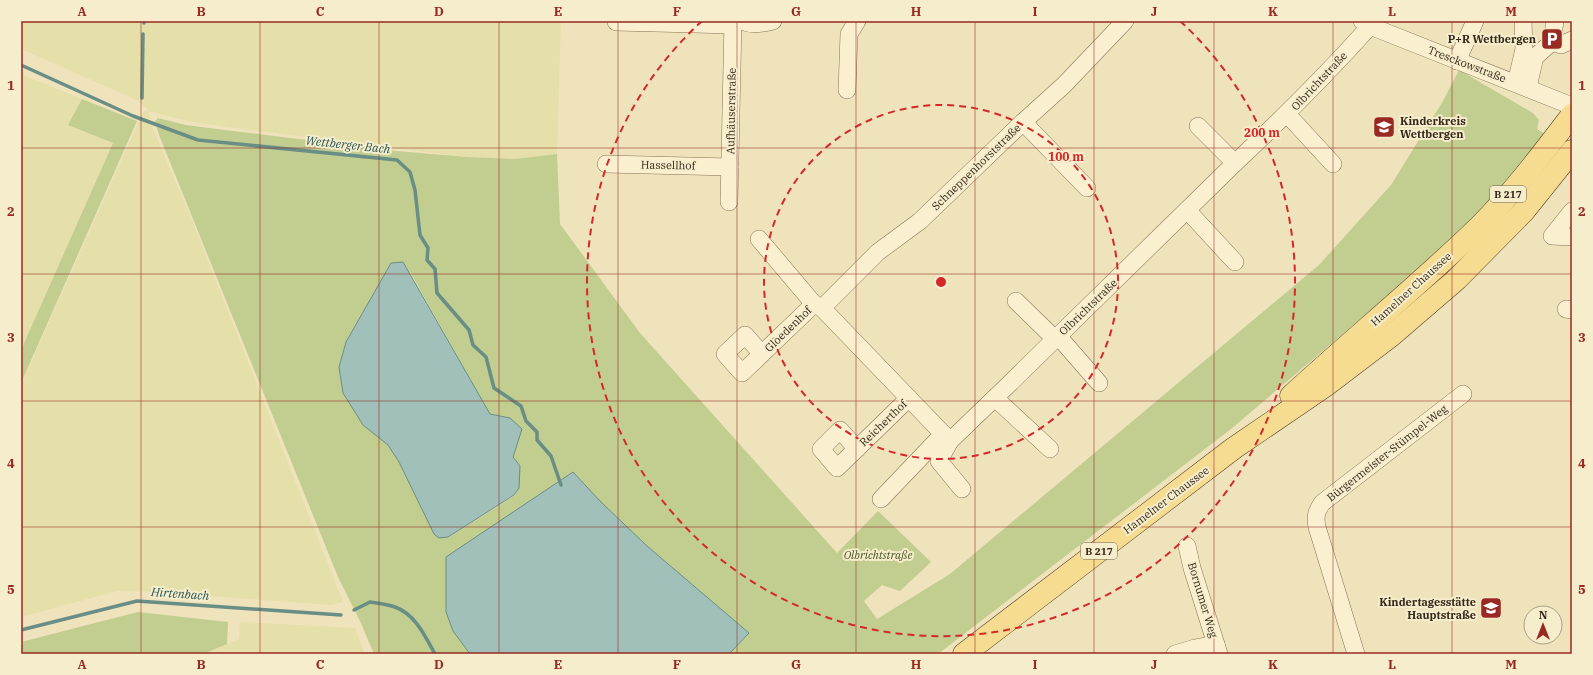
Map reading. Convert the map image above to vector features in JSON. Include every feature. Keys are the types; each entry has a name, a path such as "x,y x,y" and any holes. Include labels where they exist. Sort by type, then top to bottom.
{"main road":[{"name":"Hamelner Chaussee","path":"1234,448 1480,226 1536,162 1572,114"},
{"name":"Hamelner Chaussee","path":"964,654 1234,448 1331,382 1392,335 1457,279 1524,211 1572,151"}],"street":[{"path":"616,22 736,22 764,24 774,21"},
{"path":"847,90 849,34 857,21"},
{"name":"Schneppenhorststraße","path":"818,306 878,252 920,221 1023,122 1064,85 1125,21"},
{"path":"1457,60 1475,21"},
{"path":"1522,85 1524,49 1523,21"},
{"path":"1522,85 1535,57 1552,42 1555,21"},
{"name":"Aufhäuserstraße","path":"729,202 736,22"},
{"name":"Tresckowstraße","path":"1366,24 1572,106"},
{"name":"Olbrichtstraße","path":"881,499 946,437 995,398 1287,114 1366,24"},
{"path":"1552,42 1561,45 1572,40"},
{"path":"1287,114 1333,164"},
{"path":"1023,122 1087,188"},
{"path":"1198,126 1235,163"},
{"name":"Hassellhof","path":"606,164 730,167"},
{"path":"1187,210 1235,262"},
{"path":"1572,211 1552,236 1572,237"},
{"path":"759,238 818,306 946,437 939,461 962,489"},
{"path":"1016,300 1057,337 1099,383"},
{"name":"Gloedenhof","path":"762,354 818,306"},
{"name":"Bürgermeister-Stümpel-Weg","path":"1356,654 1317,527 1315,519 1317,511 1322,503 1463,394"},
{"name":"Reicherthof","path":"857,449 909,398"},
{"path":"995,398 1050,449"},
{"name":"Bornumer Weg","path":"1188,546 1192,568 1217,649"},
{"path":"1175,654 1195,648 1217,649"}],"shaded area":[{"path":"21,21 561,21 557,154 515,159 467,157 226,127 187,121 148,111 153,130 190,215 343,602 330,605 155,592 117,591 21,617 21,385 143,112 148,110 139,101 21,49"},
{"path":"21,74 82,99 69,125 113,143 21,350"},
{"path":"240,622 355,628 365,654 203,654 239,639"}],"green space":[{"path":"1459,70 1533,113 1539,120 1537,129 1545,134 1477,215 1432,258 1231,429 938,654 729,654 749,633 647,546 601,502 573,472 446,557 453,631 470,654 374,654 360,621 338,577 159,135 155,121 158,118 186,125 225,130 397,151 467,157 515,159 557,154 560,224 640,333 837,553 878,511 931,562 900,591 882,585 864,601 877,619 950,574 1319,265 1391,185 1443,101","holes":["391,263 410,272 490,414 510,418 513,457 519,488 514,496 449,537 414,493 399,462 339,367 346,342"]},
{"path":"82,99 137,121 21,383 21,350 113,143 68,125"},
{"path":"138,612 228,622 227,644 203,654 21,654 21,642"}],"water":[{"path":"403,262 490,414 510,418 522,429 513,457 520,466 519,488 514,495 448,537 439,538 434,534 399,462 388,445 363,425 343,393 339,367 346,342 391,263"},
{"path":"573,472 601,502 647,546 749,633 729,654 470,654 453,631 446,612 446,557"}],"waterway":[{"path":"142,98 143,34"},
{"name":"Wettberger Bach","path":"21,65 133,116 198,140 397,160 410,172 415,190 420,235 428,248 427,260 435,269 437,293 469,330 473,345 486,357 494,388 521,406 526,421 537,432 537,440 551,456 561,485"},
{"name":"Hirtenbach","path":"21,630 137,601 341,615"},
{"name":"Hirtenbach","path":"354,610 370,602 389,605 402,610 419,626 435,654"}],"place":[{"name":"P+R Wettbergen","path":"1552,39"},
{"name":"Kinderkreis Wettbergen","path":"1384,127"},
{"name":"Kindertagesstätte Hauptstraße","path":"1491,608"}]}
